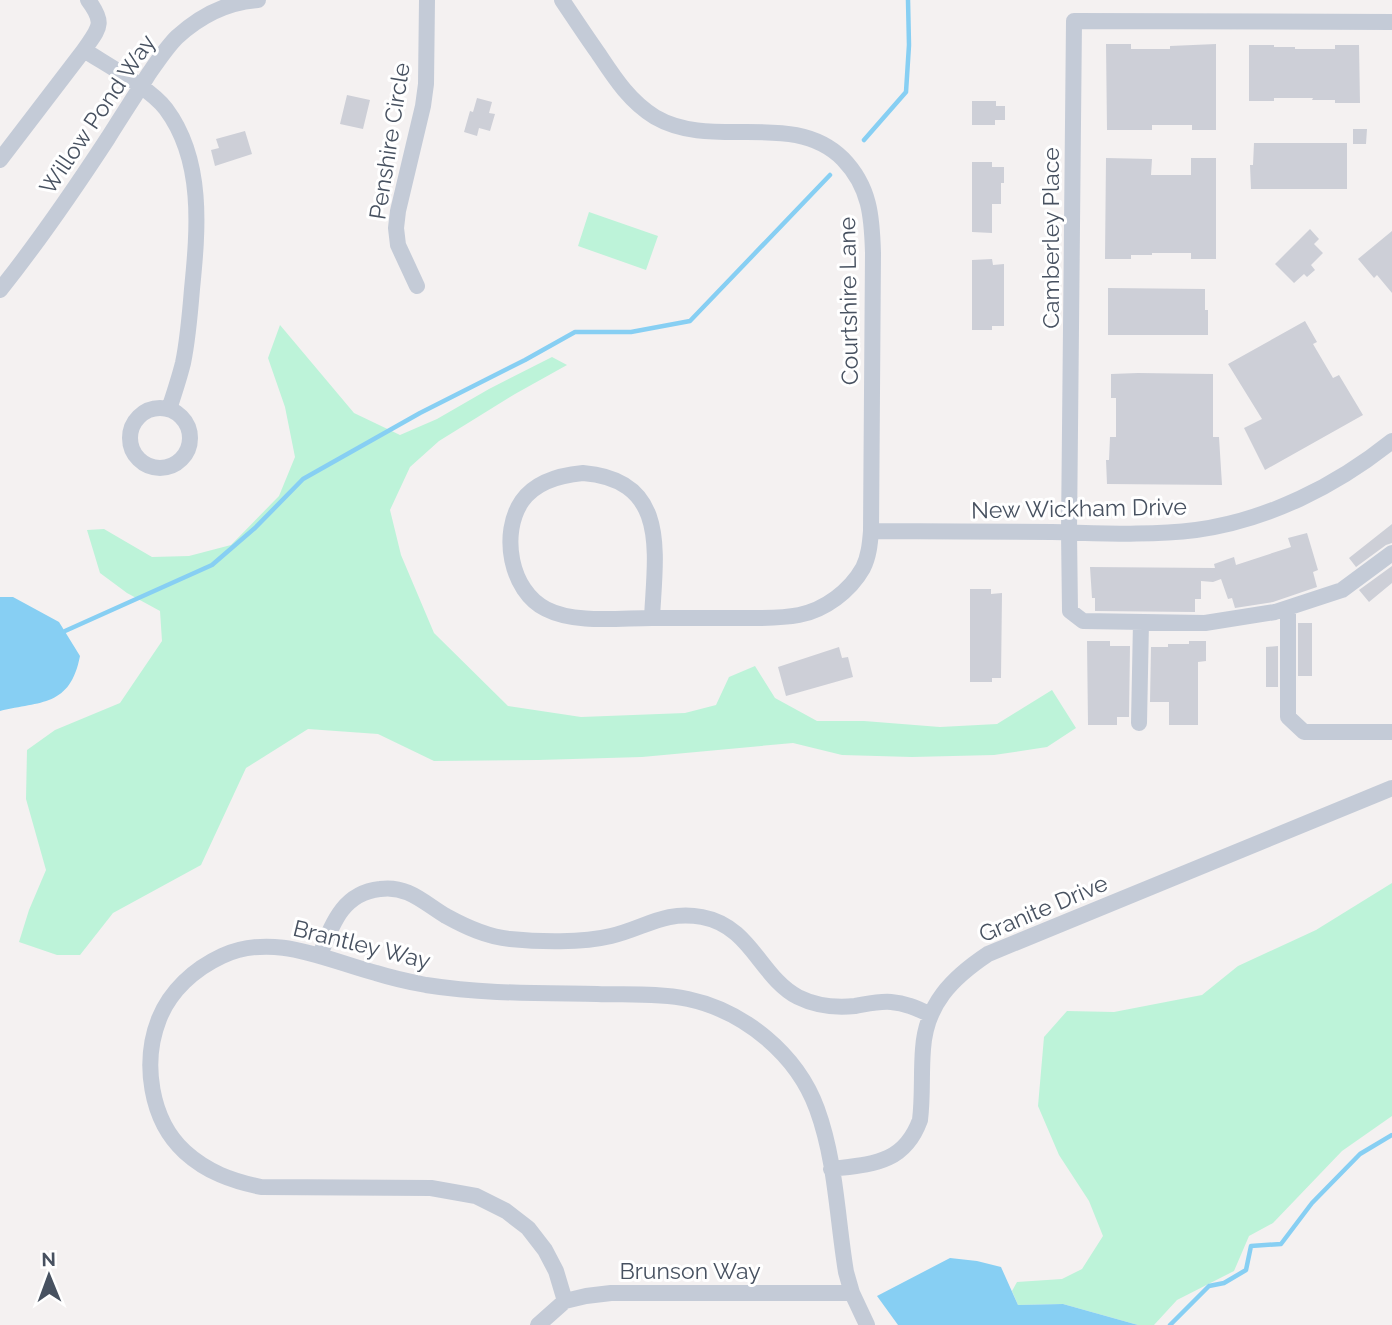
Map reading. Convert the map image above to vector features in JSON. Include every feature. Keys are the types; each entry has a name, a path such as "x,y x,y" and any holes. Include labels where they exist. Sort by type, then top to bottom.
{"street":[{"path":"0,160 99,29 98,13 89,0"},
{"name":"Willow Pond Way","path":"0,290 71,195 176,38 207,15 229,5 258,0"},
{"name":"Penshire Circle","path":"417,286 398,246 396,229 426,84 427,0"},
{"name":"Courtshire Lane","path":"562,0 623,90 655,117 674,125 709,132 794,134 816,139 835,151 851,167 862,186 870,209 873,253 871,531 869,551 863,568 838,597 820,609 800,615 772,618 652,618 582,618 559,615 542,607 528,594 518,577 510,539 513,519 522,500 552,478 583,473 600,474 615,479 639,497 650,514 654,531 652,618"},
{"name":"Camberley Place","path":"1392,22 1074,21 1070,611 1083,621 1205,623 1275,612 1342,590 1392,553"},
{"path":"84,50 141,87 164,107 180,131 189,154 194,176 196,255 183,364 169,409"},
{"name":"New Wickham Drive","path":"871,531 1172,532 1208,528 1280,507 1339,478 1392,441"},
{"path":"1288,608 1288,717 1304,732 1392,732"},
{"path":"1139,723 1142,622"},
{"name":"Granite Drive","path":"831,1169 884,1160 896,1154 909,1142 922,1105 923,1048 925,1032 932,1014 947,988 957,977 988,954 1392,788"},
{"path":"320,955 333,922 343,907 359,895 379,889 396,889 412,894 459,923 507,939 596,939 658,919 694,916 715,921 737,934 773,977 795,995 808,1001 837,1007 902,1003 932,1014"},
{"name":"Brantley Way","path":"565,1301 551,1261 528,1228 506,1211 476,1196 431,1188 261,1187 235,1182 208,1170 184,1151 166,1128 157,1107 150,1061 159,1019 185,980 203,966 225,955 246,949 271,947 296,949 376,974 445,987 510,993 657,995 688,999 717,1008 745,1022 770,1041 787,1060 816,1106 825,1132 842,1251 852,1293 867,1325"},
{"name":"Brunson Way","path":"565,1301 611,1293 852,1293"},
{"path":"538,1325 565,1301"}],"green space":[{"path":"589,212 658,236 646,270 578,246"},
{"path":"280,325 354,413 400,435 437,419 552,357 567,365 439,441 410,467 390,510 401,555 434,633 508,706 581,717 685,713 716,705 729,677 755,666 775,698 817,721 864,721 940,727 997,724 1052,690 1076,728 1047,747 994,755 842,755 793,743 642,757 434,761 378,734 308,729 246,768 201,865 113,913 80,955 57,955 19,942 46,870 26,799 27,750 55,730 120,703 162,641 160,611 127,593 100,573 87,530 104,529 152,557 189,556 231,545 279,496 295,457 285,407 268,358"},
{"path":"1392,883 1392,1116 1342,1151 1273,1223 1249,1236 1234,1271 1177,1300 1154,1325 1138,1325 1063,1304 1018,1305 1012,1291 1017,1282 1062,1279 1082,1269 1103,1236 1089,1201 1059,1155 1038,1106 1044,1037 1067,1011 1114,1012 1202,995 1238,966 1316,930"}],"water":[{"path":"0,597 13,597 59,622 80,656 69,685 52,699 0,711"},
{"path":"950,1258 1001,1267 1018,1305 1063,1304 1138,1325 898,1325 877,1296"}],"building":[{"path":"1106,44 1131,44 1131,49 1170,49 1170,46 1216,44 1216,130 1192,130 1192,125 1152,125 1152,130 1107,130"},
{"path":"1249,45 1335,49 1335,45 1359,45 1360,103 1335,103 1335,100 1312,100 1313,98 1249,101"},
{"path":"347,95 370,100 363,129 340,124"},
{"path":"477,98 492,102 489,113 495,114 490,131 479,128 477,136 464,132"},
{"path":"972,101 996,101 996,106 1005,106 1005,120 995,120 995,125 972,125"},
{"path":"1353,129 1367,129 1366,144 1353,144"},
{"path":"245,131 252,154 215,166 211,150 219,148 216,139"},
{"path":"1254,143 1347,143 1347,189 1251,189 1250,165 1253,165"},
{"path":"1106,158 1152,159 1151,175 1191,175 1191,158 1216,158 1216,259 1191,259 1191,253 1152,253 1131,255 1131,259 1105,259"},
{"path":"972,162 992,162 992,167 1004,167 1001,204 992,204 992,233 972,232"},
{"path":"1310,229 1319,239 1314,244 1323,253 1311,265 1315,270 1307,277 1304,274 1294,283 1275,264"},
{"path":"1392,231 1392,293 1377,275 1374,278 1358,259"},
{"path":"992,259 993,265 1004,264 1004,326 992,326 992,330 972,330 972,260"},
{"path":"1108,288 1205,289 1208,335 1108,335"},
{"path":"1305,321 1317,342 1313,344 1333,378 1339,375 1363,415 1265,470 1244,428 1262,419 1228,364"},
{"path":"1111,374 1213,374 1213,437 1219,437 1222,485 1107,484 1106,460 1109,460 1110,437 1116,437 1116,398 1111,398"},
{"path":"1392,524 1392,543 1356,567 1349,558"},
{"path":"1307,533 1318,570 1313,572 1317,587 1273,602 1235,608 1232,598 1228,599 1221,579 1213,582 1201,581 1201,599 1195,599 1195,612 1095,611 1090,567 1215,568 1214,564 1234,557 1236,565 1291,547 1288,538"},
{"path":"1392,566 1392,583 1369,602 1359,590"},
{"path":"970,589 991,589 991,594 1002,593 1001,678 992,678 992,682 970,682"},
{"path":"1298,623 1312,623 1312,676 1298,676"},
{"path":"1087,641 1110,641 1110,646 1130,646 1129,717 1117,717 1117,725 1088,725"},
{"path":"1189,641 1206,641 1206,661 1198,662 1198,725 1169,725 1169,702 1150,702 1151,647 1189,644"},
{"path":"1278,646 1278,687 1266,687 1266,647"},
{"path":"839,647 842,658 848,657 853,677 786,696 778,667"}],"waterway":[{"path":"864,140 906,92 908,0"},
{"path":"65,631 212,565 255,528 303,479 420,413 575,332 631,332 690,321 830,175"},
{"path":"1170,1325 1209,1286 1224,1283 1246,1270 1251,1246 1281,1244 1312,1203 1360,1154 1392,1135"}]}
